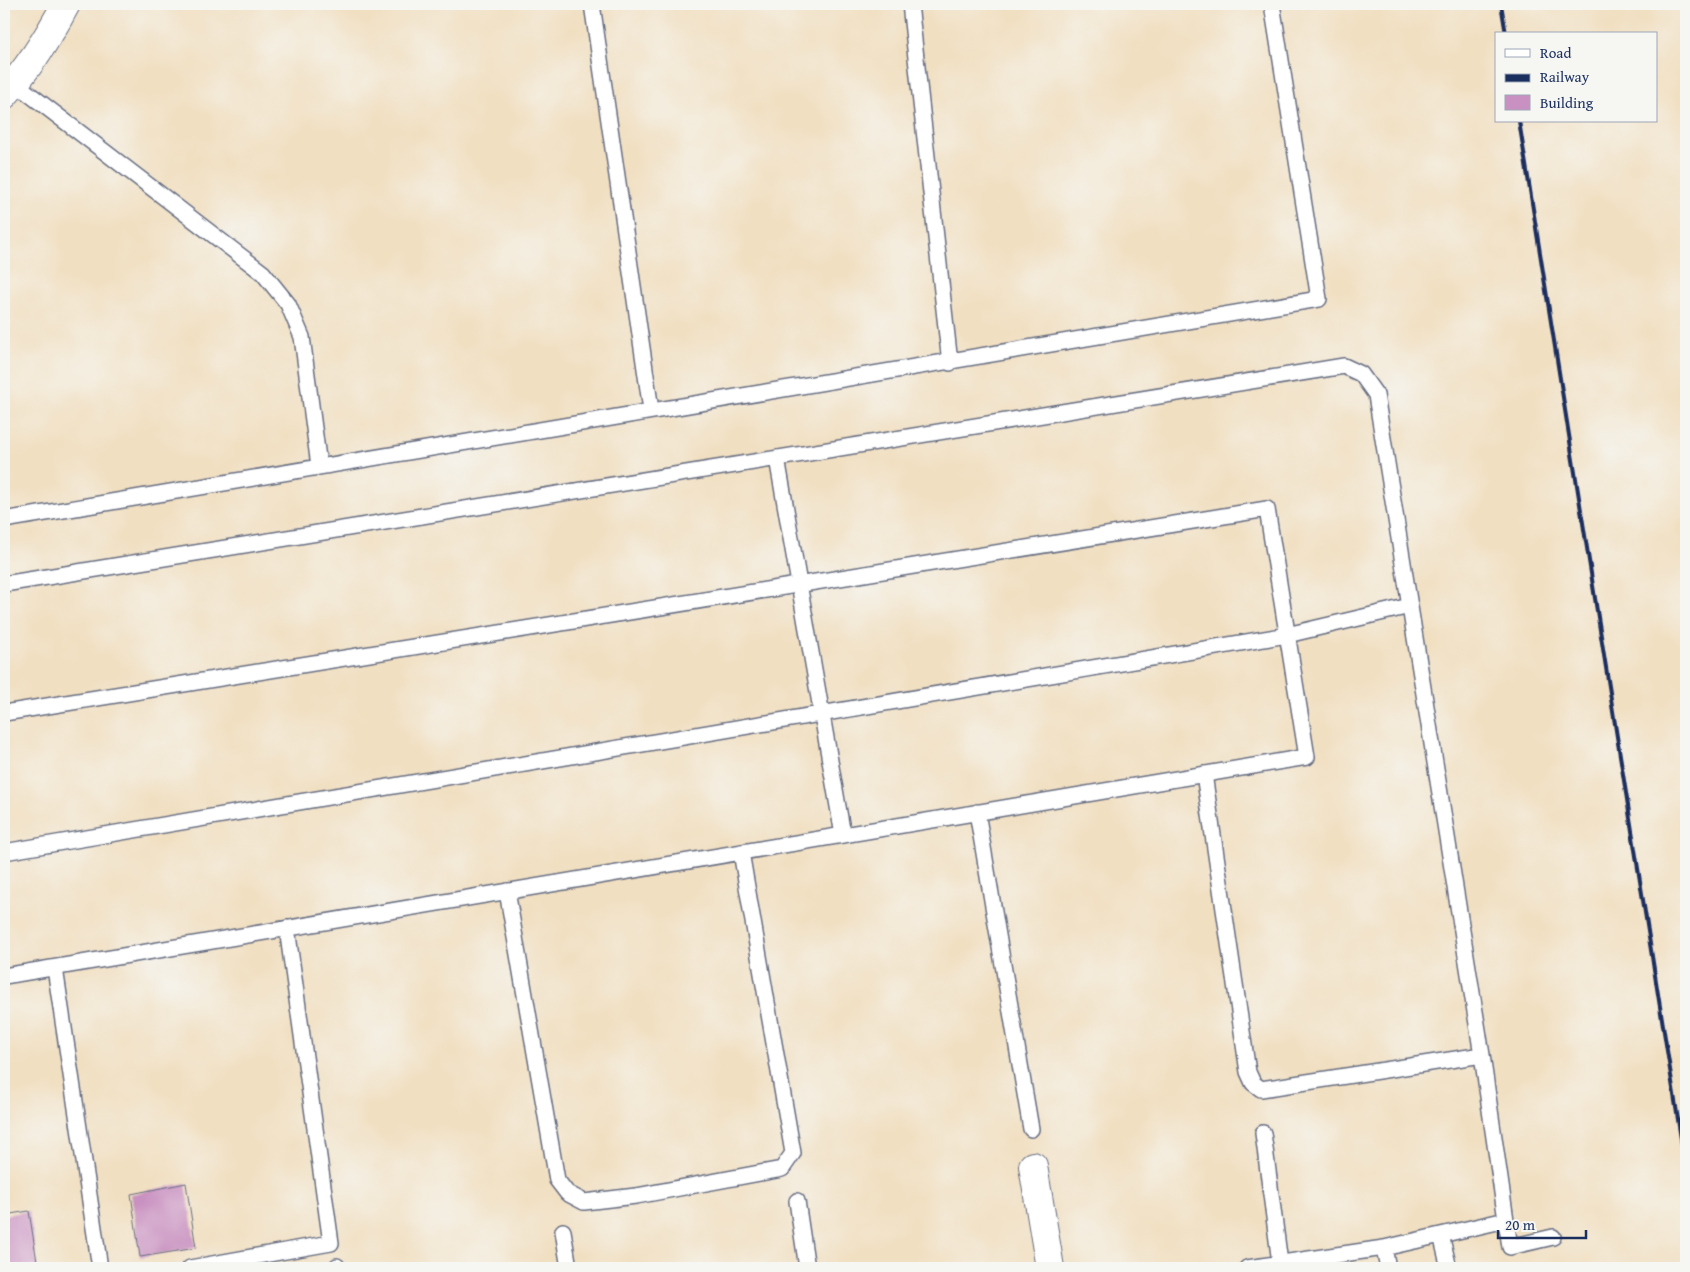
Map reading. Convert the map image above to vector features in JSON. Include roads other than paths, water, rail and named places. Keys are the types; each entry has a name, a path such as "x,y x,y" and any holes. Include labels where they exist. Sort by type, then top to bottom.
{"street":[{"path":"8,84 55,25 66,4"},
{"path":"1033,1166 1050,1268"}],"lane":[{"path":"592,4 652,410"},
{"path":"910,4 950,363"},
{"path":"4,520 652,410 950,363 1320,299 1272,4"},
{"path":"8,84 263,273 288,304 302,337 318,466"},
{"path":"4,584 1344,366 1362,374 1376,395 1482,1055 1510,1246 1553,1237"},
{"path":"777,458 843,835"},
{"path":"4,713 1267,509 1307,757 4,976"},
{"path":"4,852 1287,635 1410,606"},
{"path":"1204,774 1248,1072 1254,1083 1261,1089 1482,1055"},
{"path":"977,812 1031,1129"},
{"path":"507,891 557,1180 567,1193 584,1202 636,1196 782,1169 793,1152 741,852"},
{"path":"190,1268 331,1243 288,928"},
{"path":"55,968 100,1268"},
{"path":"1264,1133 1280,1263"},
{"path":"797,1202 807,1268"},
{"path":"1248,1268 1384,1248 1506,1220"},
{"path":"563,1231 568,1268"},
{"path":"1441,1235 1449,1268"},
{"path":"1384,1248 1388,1268"}],"railway":[{"path":"1501,4 1506,32"},
{"path":"1519,122 1686,1170"}]}
